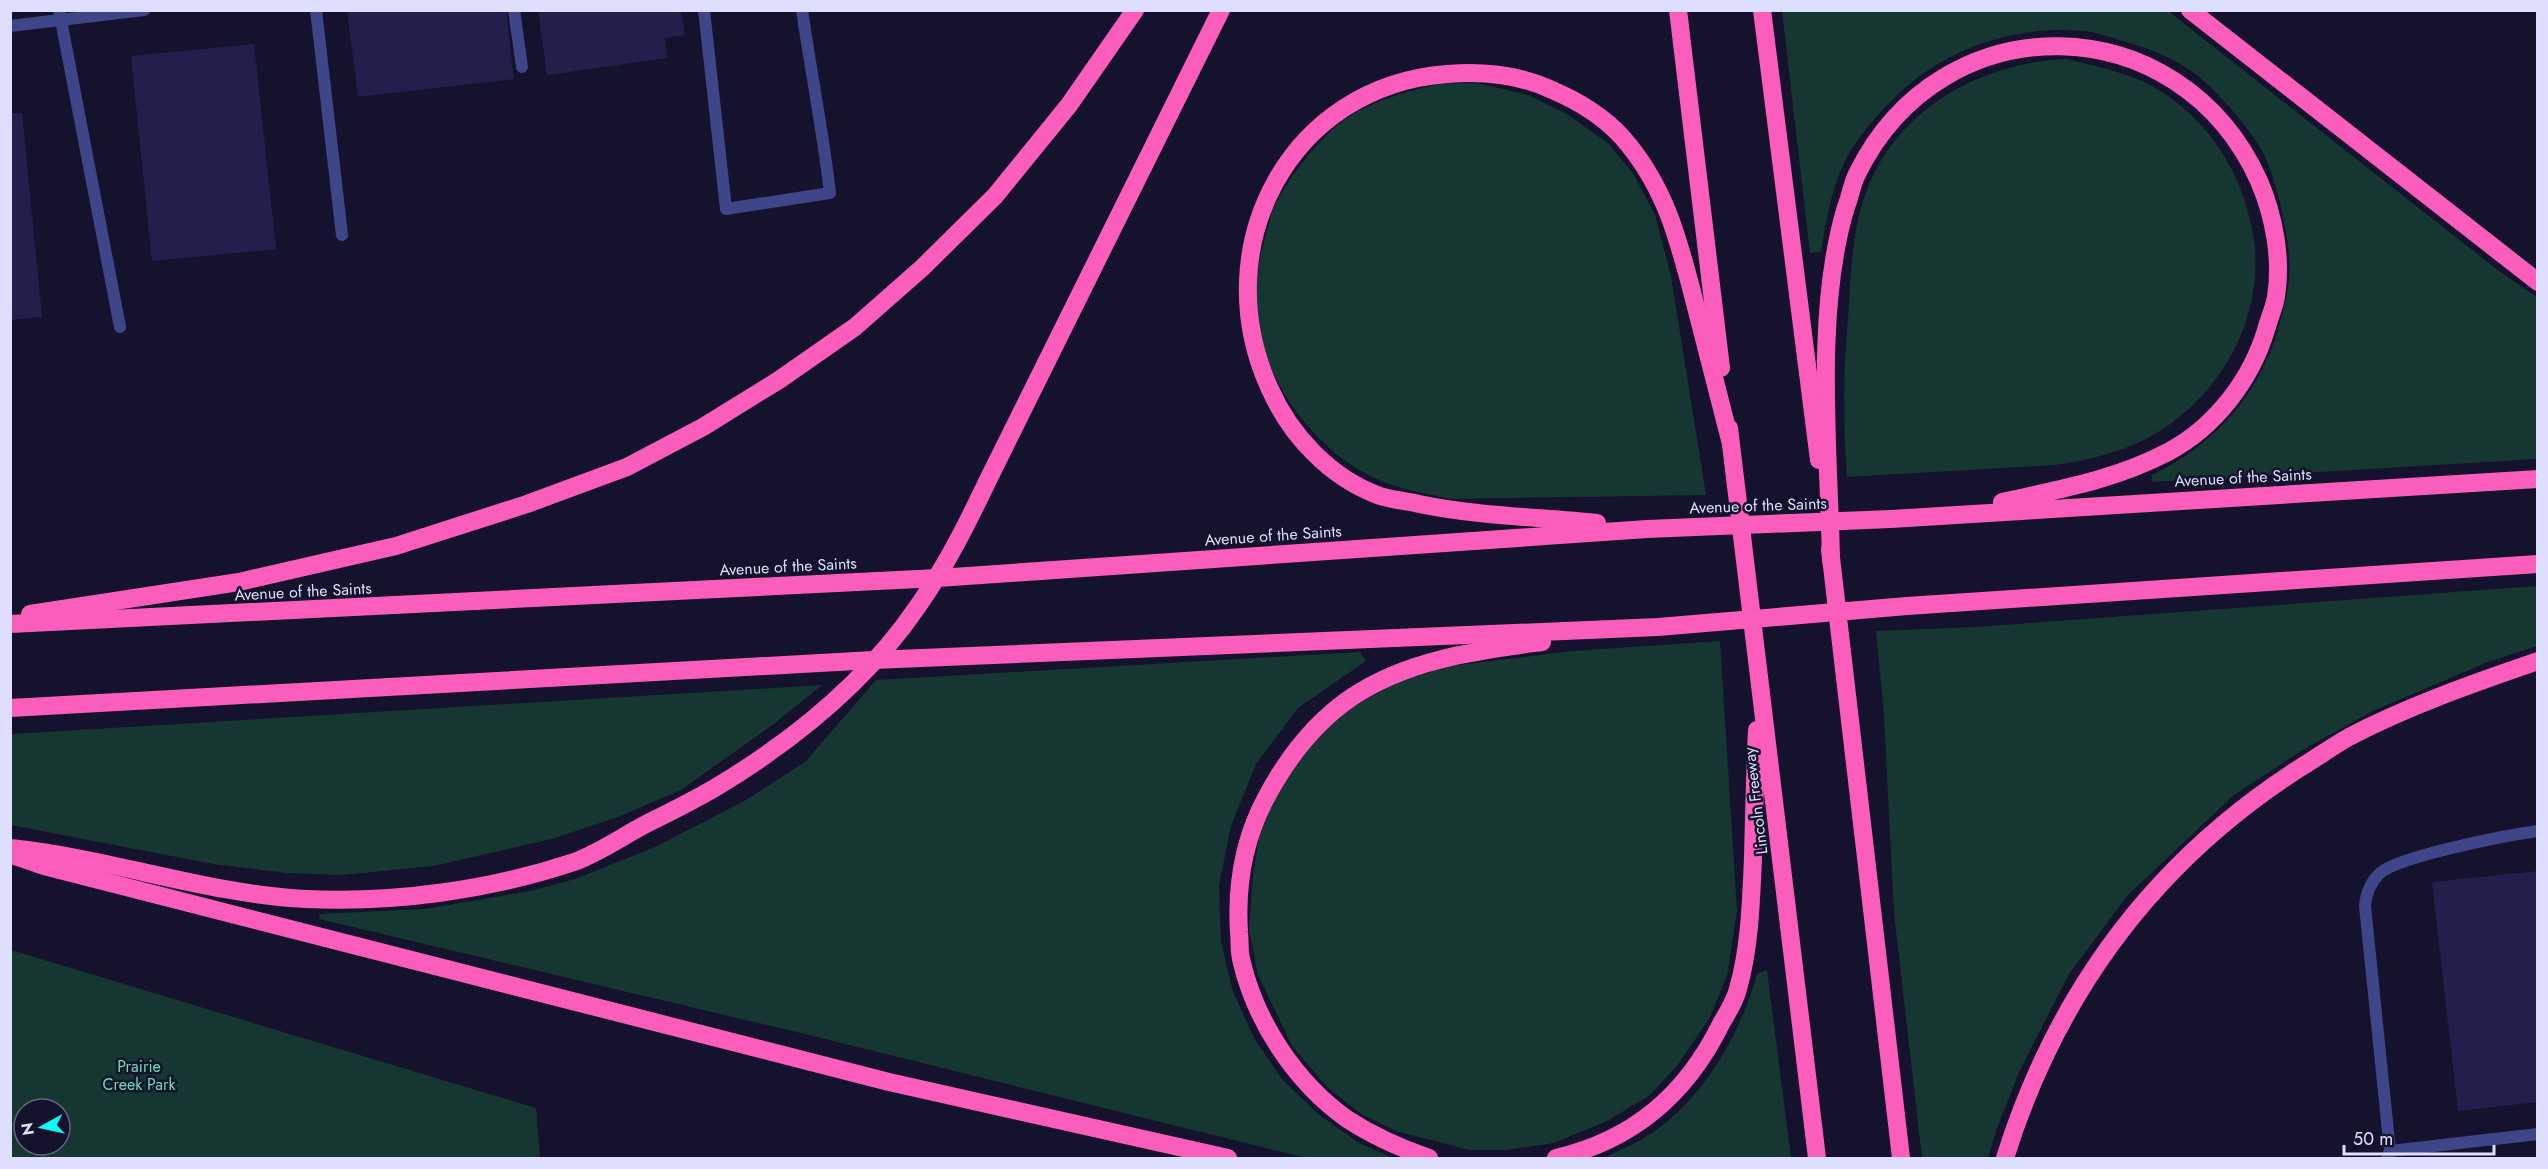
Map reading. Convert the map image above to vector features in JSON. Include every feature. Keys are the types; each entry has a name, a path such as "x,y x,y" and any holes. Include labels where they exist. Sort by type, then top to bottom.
{"highway":[{"path":"10,618 78,605 239,582 396,546 527,504 627,467 703,427 779,380 855,327 922,268 995,196 1069,105 1134,10"},
{"path":"10,848 47,852 243,894 307,899 370,899 438,892 510,880 578,860 717,787 780,745 837,700 877,657 917,608 959,541 987,480 1221,10"},
{"path":"1678,10 1730,440"},
{"path":"1762,10 1831,561 1901,1158"},
{"path":"2190,10 2538,282"},
{"path":"1831,561 1827,379 1830,290 1840,230 1856,176 1879,137 1905,104 1945,74 1984,57 2026,48 2077,46 2118,54 2159,71 2196,96 2226,125 2250,162 2268,203 2277,249 2276,296 2260,348 2236,391 2206,426 2170,451 2116,476 1947,514"},
{"path":"1647,528 1447,510 1381,496 1349,480 1320,460 1292,428 1275,400 1260,368 1249,327 1246,296 1248,258 1257,223 1271,189 1289,161 1313,133 1337,114 1370,94 1401,82 1434,75 1470,72 1505,75 1533,81 1567,96 1596,115 1619,134 1638,157 1661,192 1677,233 1730,440"},
{"name":"Lincoln Freeway","path":"1730,440 1817,1158"},
{"name":"Avenue of the Saints","path":"10,624 938,578 1647,528 1892,519 2538,479"},
{"path":"1429,1158 1388,1143 1355,1123 1311,1087 1278,1047 1258,1008 1241,958 1238,910 1242,859 1259,811 1284,764 1318,725 1352,697 1409,668 1470,651 1659,627 1907,606 2538,564"},
{"path":"10,708 873,660 1659,627"},
{"path":"2005,1158 2041,1061 2072,1001 2120,932 2155,889 2203,841 2271,786 2348,738 2418,706 2538,661"},
{"path":"1556,1158 1578,1153 1623,1134 1659,1108 1693,1073 1716,1036 1738,991 1750,928 1758,668"},
{"path":"10,855 44,866 889,1082 1228,1158"}],"lane":[{"path":"10,26 60,16 144,10"},
{"path":"316,10 342,235"},
{"path":"514,10 522,67"},
{"path":"704,10 726,209 830,193 823,126 812,77 802,10"},
{"path":"60,16 120,327"},
{"path":"2538,831 2423,856 2382,872 2366,892 2365,906 2388,1155 2538,1134"}],"green space":[{"path":"1782,11 2168,11 2499,271 2537,297 2537,459 2152,482 2152,475 2195,449 2231,416 2259,376 2278,330 2289,275 2286,230 2271,171 2260,147 2248,129 2198,76 2173,60 2154,52 2105,35 2083,31 2031,32 2005,37 1981,44 1934,66 1913,81 1880,113 1861,136 1845,161 1833,194 1821,252 1810,253"},
{"path":"2066,59 2132,77 2168,96 2184,108 2211,136 2232,169 2252,227 2255,278 2250,307 2229,360 2193,405 2171,424 2146,439 2113,452 2090,459 2055,465 1847,477 1844,378 1852,259 1859,215 1876,170 1894,142 1916,118 1942,98 1970,82 2001,70"},
{"path":"1477,83 1528,95 1567,114 1609,144 1634,175 1655,215 1671,276 1706,495 1450,499 1405,489 1373,477 1345,461 1313,432 1286,397 1267,358 1257,313 1260,260 1275,205 1309,154 1333,129 1355,113 1381,101 1423,88 1446,84"},
{"path":"2537,586 2537,646 2488,662 2373,711 2306,748 2234,795 2128,895 2069,974 2020,1070 1988,1158 1922,1158 1894,913 1884,715 1876,631 1974,627"},
{"path":"1720,641 1737,911 1727,976 1709,1019 1677,1066 1649,1096 1605,1122 1554,1143 1506,1150 1469,1150 1396,1131 1361,1114 1328,1088 1292,1046 1258,975 1249,930 1253,874 1262,820 1286,774 1321,734 1349,709 1397,682 1450,666 1572,651"},
{"path":"1360,652 1366,661 1298,708 1256,764 1231,826 1219,885 1221,942 1233,992 1254,1038 1282,1079 1318,1114 1359,1143 1393,1158 1306,1158 809,1035 319,919 320,914 424,909 530,891 575,879 655,847 746,800 805,762 876,680"},
{"path":"822,685 774,724 681,790 618,817 552,839 433,866 342,875 287,873 213,864 11,825 11,734"},
{"name":"Prairie Creek Park","path":"11,950 536,1108 540,1158 11,1158"},
{"path":"1767,970 1791,1158 1603,1158 1656,1130 1680,1110 1695,1093 1722,1057 1733,1037 1757,974"}],"building":[{"path":"347,10 506,10 514,79 358,97"},
{"path":"538,10 681,10 685,35 665,38 667,58 547,75"},
{"path":"254,44 276,249 152,261 131,56"},
{"path":"10,113 22,113 42,317 10,320"},
{"path":"2538,871 2538,1102 2458,1111 2432,882"}]}
